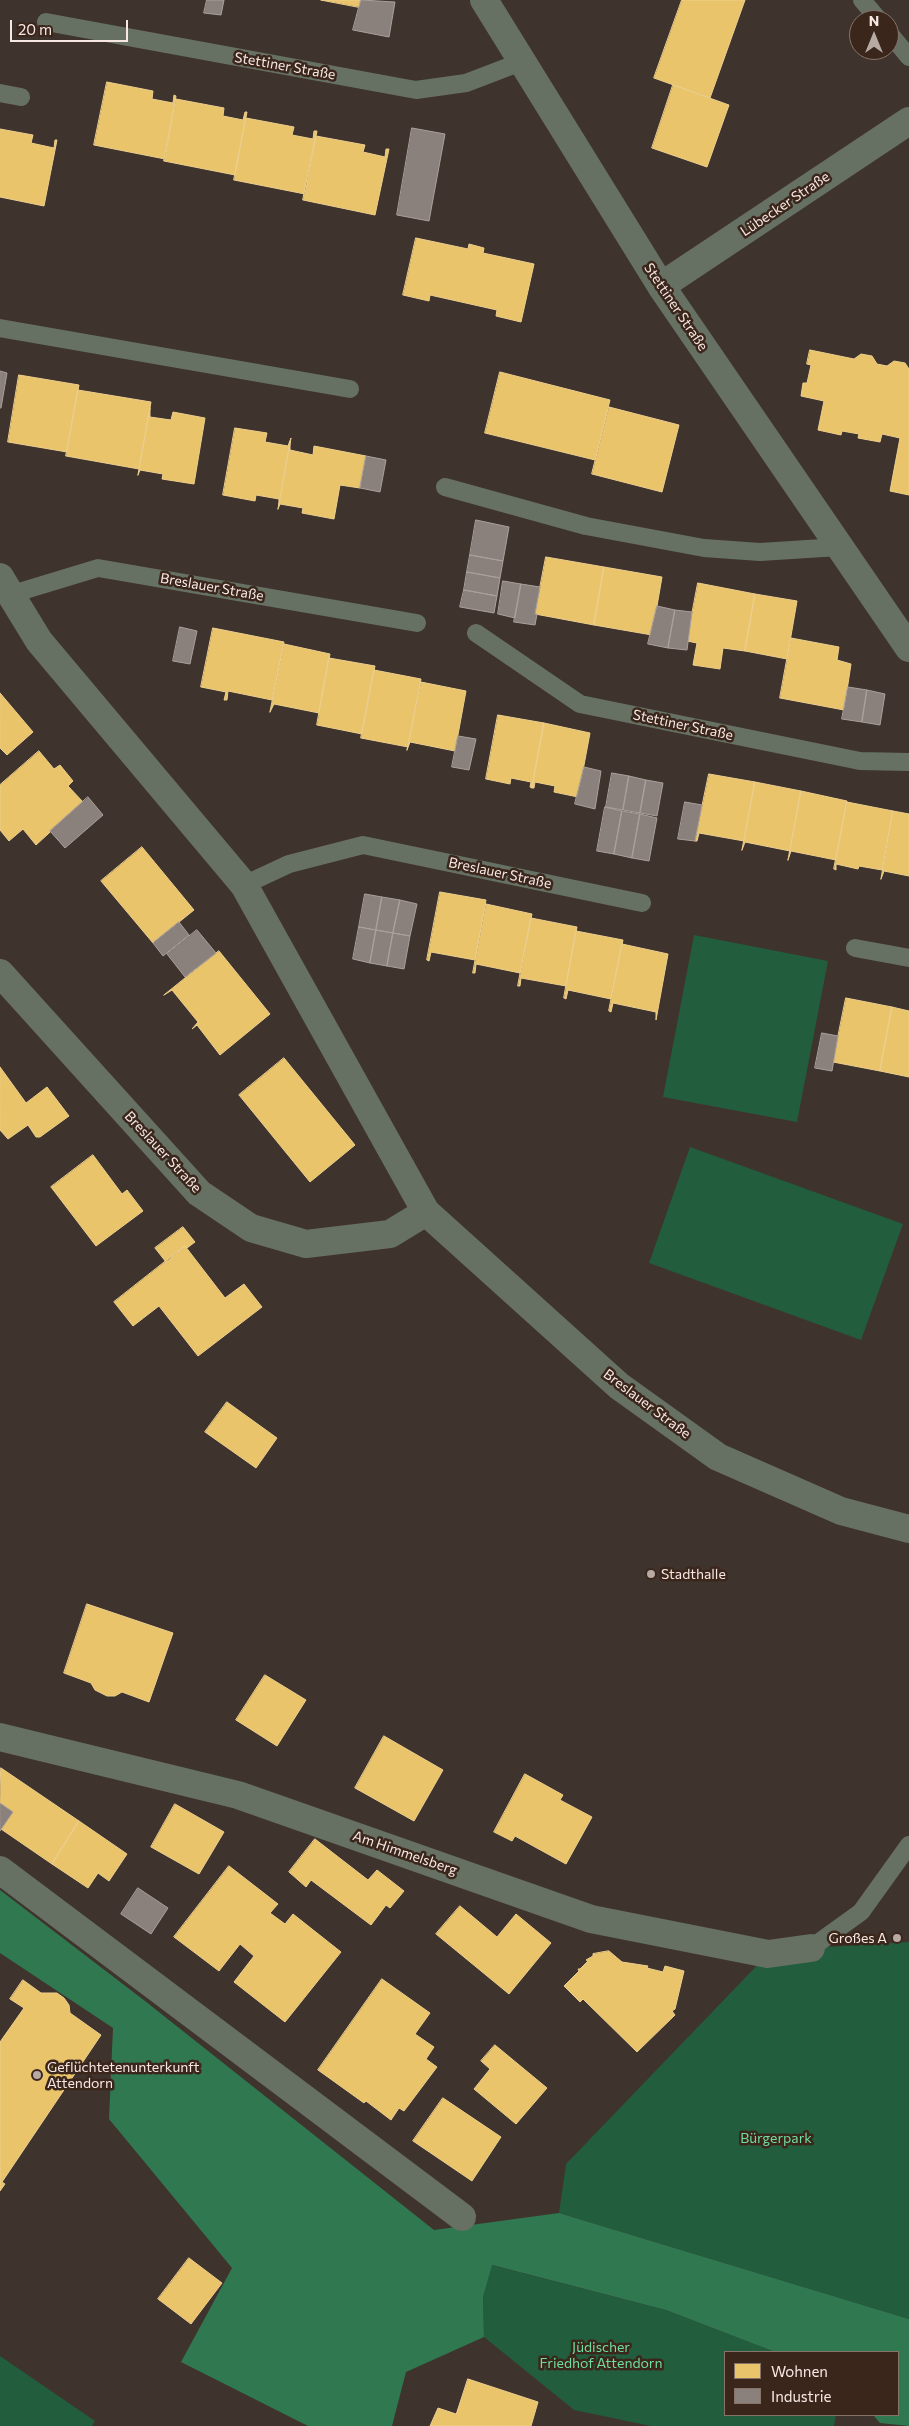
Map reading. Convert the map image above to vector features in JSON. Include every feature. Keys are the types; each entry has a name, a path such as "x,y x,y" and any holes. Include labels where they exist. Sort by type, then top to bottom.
{"street":[{"name":"Stettiner Straße","path":"484,0 661,286 909,648"},
{"name":"Lübecker Straße","path":"661,286 909,121"},
{"name":"Breslauer Straße","path":"5,586 39,641 244,885 426,1212 619,1386 718,1457 841,1511 909,1529"},
{"name":"Breslauer Straße","path":"0,973 199,1193 251,1228 306,1244 390,1234 426,1212"},
{"name":"Am Himmelsberg","path":"0,1737 238,1795 591,1919 768,1954 811,1948"},
{"path":"0,1870 462,2217"}],"lane":[{"path":"862,0 870,10"},
{"name":"Stettiner Straße","path":"46,22 416,90 466,84 521,62"},
{"path":"899,45 909,57"},
{"path":"0,93 21,97"},
{"path":"0,328 350,389"},
{"path":"445,487 586,526 704,548 760,552 839,547"},
{"name":"Breslauer Straße","path":"5,586 98,568 417,623"},
{"name":"Stettiner Straße","path":"476,633 580,704 860,761 909,762"},
{"name":"Breslauer Straße","path":"244,885 289,864 363,845 642,903"},
{"path":"855,948 909,958"},
{"path":"811,1948 861,1912 909,1844"}],"green space":[{"path":"694,935 828,961 797,1122 663,1097"},
{"path":"690,1147 903,1224 861,1340 649,1263"},
{"path":"0,1890 145,2001 434,2230 559,2213 909,2319 909,2426 880,2423 874,2416 899,2416 899,2351 772,2351 666,2310 492,2265 483,2297 484,2337 406,2372 392,2426 308,2426 181,2362 232,2268 109,2119 113,2028 0,1953"},
{"name":"Bürgerpark","path":"909,1942 909,2319 559,2213 566,2164 768,1954 811,1948"},
{"name":"Jüdischer Friedhof Attendorn","path":"491,2265 666,2310 772,2351 724,2351 724,2416 836,2416 834,2426 651,2426 574,2410 484,2337 483,2297"},
{"path":"0,2356 95,2421 92,2426 0,2426"}],"building: Wohnen":[{"path":"321,0 361,0 359,7"},
{"path":"682,0 745,0 710,98 654,78"},
{"path":"107,82 153,91 152,99 173,103 174,95 176,96 165,159 94,145"},
{"path":"673,85 729,105 707,167 652,148"},
{"path":"176,99 224,108 223,116 243,120 245,112 247,112 235,175 164,161"},
{"path":"246,118 294,127 292,135 313,139 314,131 317,131 305,194 234,180"},
{"path":"0,129 33,135 31,143 54,148 55,140 57,140 44,206 0,197"},
{"path":"316,136 365,145 363,152 385,157 386,149 389,149 375,215 303,200"},
{"path":"416,238 468,249 469,244 484,248 483,253 534,264 521,322 496,316 497,310 430,295 429,301 403,295"},
{"path":"810,350 854,359 861,354 872,356 877,364 887,366 894,361 905,363 909,369 909,495 890,491 900,438 882,434 880,442 858,438 859,434 842,431 841,435 818,430 824,401 801,396 803,383 807,383 811,365 807,364"},
{"path":"500,372 610,400 595,460 485,433"},
{"path":"19,375 79,385 67,452 8,442"},
{"path":"78,390 151,402 139,469 66,456"},
{"path":"609,407 679,425 662,492 592,474"},
{"path":"150,408 150,417 171,420 173,412 205,418 194,484 162,479 163,474 140,470 138,475"},
{"path":"235,428 267,433 265,442 288,446 291,438 279,505 279,499 256,495 255,501 223,495"},
{"path":"290,442 290,450 313,455 314,446 366,456 360,488 340,485 334,519 302,513 303,508 280,504 278,509"},
{"path":"546,557 604,567 594,625 535,614"},
{"path":"604,567 662,577 652,635 594,625"},
{"path":"698,583 755,594 745,651 723,648 720,669 693,665 697,643 687,641"},
{"path":"755,594 797,601 787,659 745,651"},
{"path":"213,628 284,642 272,700 228,691 227,700 224,700 226,692 201,687"},
{"path":"791,638 839,647 837,660 851,664 844,710 780,698"},
{"path":"284,644 330,654 319,713 274,704 270,712"},
{"path":"329,658 375,666 362,734 317,725"},
{"path":"374,670 421,679 408,747 361,738"},
{"path":"421,682 466,691 455,751 410,742 407,750"},
{"path":"0,693 33,732 7,755 0,748"},
{"path":"498,715 544,723 532,788 530,787 531,782 511,778 510,784 486,779"},
{"path":"544,723 590,733 578,797 554,792 555,786 535,782 534,788 532,788"},
{"path":"39,751 54,769 60,765 73,781 68,786 83,802 36,845 23,829 9,841 0,830 0,785"},
{"path":"709,774 755,782 744,841 699,833 697,841 695,841"},
{"path":"755,782 801,791 790,851 745,842 742,850"},
{"path":"801,791 847,801 836,860 791,851 788,860"},
{"path":"847,802 893,811 882,870 859,866 858,869 836,864 836,870 834,869"},
{"path":"893,811 909,814 909,876 884,871 881,879"},
{"path":"142,847 194,910 153,943 101,881"},
{"path":"440,892 486,900 475,960 431,952 429,961 427,960"},
{"path":"486,904 532,914 520,973 476,964 475,973 473,973"},
{"path":"531,918 577,927 566,986 521,978 520,986 518,986"},
{"path":"576,931 623,940 611,999 568,990 566,999 564,998"},
{"path":"622,944 668,954 656,1020 656,1012 613,1003 611,1012 609,1011"},
{"path":"219,951 270,1014 220,1055 197,1025 192,1029 198,1022 172,990 164,995"},
{"path":"846,998 892,1007 880,1071 833,1062"},
{"path":"892,1007 909,1011 909,1077 880,1071"},
{"path":"284,1058 355,1145 310,1182 239,1095"},
{"path":"0,1067 26,1103 47,1087 69,1116 40,1137 36,1137 28,1125 8,1139 0,1130"},
{"path":"93,1155 122,1194 127,1190 143,1211 96,1246 51,1187"},
{"path":"183,1227 195,1242 187,1248 185,1246 166,1262 155,1248"},
{"path":"185,1246 225,1298 244,1284 262,1307 198,1356 159,1306 133,1326 114,1302"},
{"path":"227,1402 277,1438 256,1468 205,1432"},
{"path":"87,1604 173,1633 149,1702 122,1692 115,1696 107,1696 95,1690 91,1683 64,1673"},
{"path":"265,1675 306,1700 277,1746 236,1720"},
{"path":"384,1736 443,1770 414,1821 355,1788"},
{"path":"1,1768 79,1821 52,1864 1,1829 13,1812 0,1803"},
{"path":"525,1774 563,1795 560,1800 592,1817 566,1864 515,1836 512,1841 494,1832"},
{"path":"175,1804 224,1832 199,1874 151,1847"},
{"path":"79,1821 127,1854 109,1881 98,1873 88,1888 52,1864"},
{"path":"315,1839 368,1880 377,1870 404,1891 390,1908 386,1905 371,1925 311,1880 306,1887 289,1872"},
{"path":"229,1866 278,1904 270,1913 285,1924 293,1914 341,1952 285,2022 234,1982 254,1956 240,1944 219,1971 174,1937"},
{"path":"460,1906 497,1937 516,1914 551,1943 509,1994 436,1934"},
{"path":"609,1951 622,1962 648,1966 647,1968 663,1972 665,1966 684,1971 675,2009 672,2011 675,2015 637,2052 583,1999 580,2002 564,1986 593,1954"},
{"path":"382,1979 430,2013 415,2034 434,2047 426,2059 437,2067 404,2111 399,2108 391,2120 366,2101 364,2103 318,2070"},
{"name":"Geflüchtetenunterkunft Attendorn","path":"23,1980 41,1993 57,1993 69,2005 70,2013 101,2035 2,2182 5,2184 0,2191 0,2042 24,2008 10,1999"},
{"path":"495,2045 547,2088 516,2124 474,2089 490,2069 481,2061"},
{"path":"443,2098 501,2137 472,2181 413,2141"},
{"path":"189,2258 222,2283 191,2324 158,2299"},
{"path":"468,2379 538,2402 531,2426 430,2426 438,2408 456,2414"}],"building: Industrie":[{"path":"207,0 224,0 221,15 204,13"},
{"path":"361,0 395,2 389,37 353,30"},
{"path":"412,128 445,134 429,221 397,215"},
{"path":"0,371 7,373 1,408 0,408"},
{"path":"366,456 386,460 380,492 360,488"},
{"path":"476,520 509,527 503,561 470,555"},
{"path":"470,555 503,561 500,578 467,572"},
{"path":"467,572 500,578 497,596 464,590"},
{"path":"503,581 521,584 515,618 498,614"},
{"path":"521,584 540,587 535,625 514,622"},
{"path":"464,590 497,596 494,613 460,607"},
{"path":"657,606 675,610 668,648 648,644"},
{"path":"675,610 692,612 687,650 668,648"},
{"path":"180,627 197,631 190,664 173,661"},
{"path":"848,687 867,690 862,722 842,719"},
{"path":"867,690 885,694 880,725 862,722"},
{"path":"458,736 476,739 469,770 452,767"},
{"path":"584,767 601,771 595,809 575,804"},
{"path":"612,773 629,776 623,810 606,807"},
{"path":"629,776 646,780 640,813 623,810"},
{"path":"646,780 663,783 657,816 640,813"},
{"path":"88,797 103,815 65,848 50,831"},
{"path":"685,802 702,805 695,841 678,839"},
{"path":"605,807 622,811 614,854 597,851"},
{"path":"622,811 640,814 632,858 614,854"},
{"path":"640,814 657,818 649,861 632,858"},
{"path":"365,894 382,897 376,930 359,927"},
{"path":"382,897 400,900 393,933 376,930"},
{"path":"400,900 417,904 410,936 393,933"},
{"path":"179,922 189,935 163,956 153,943"},
{"path":"359,927 376,930 370,963 353,959"},
{"path":"197,930 216,953 185,977 167,954"},
{"path":"376,930 393,933 387,966 370,963"},
{"path":"393,933 410,936 404,969 387,966"},
{"path":"822,1033 838,1036 832,1071 815,1068"},
{"path":"0,1803 13,1812 0,1831"},
{"path":"138,1888 168,1908 151,1934 121,1914"}],"place":[{"name":"Stadthalle","path":"651,1574"},
{"name":"Großes A","path":"897,1938"},
{"name":"Geflüchtetenunterkunft Attendorn","path":"37,2075"}]}
